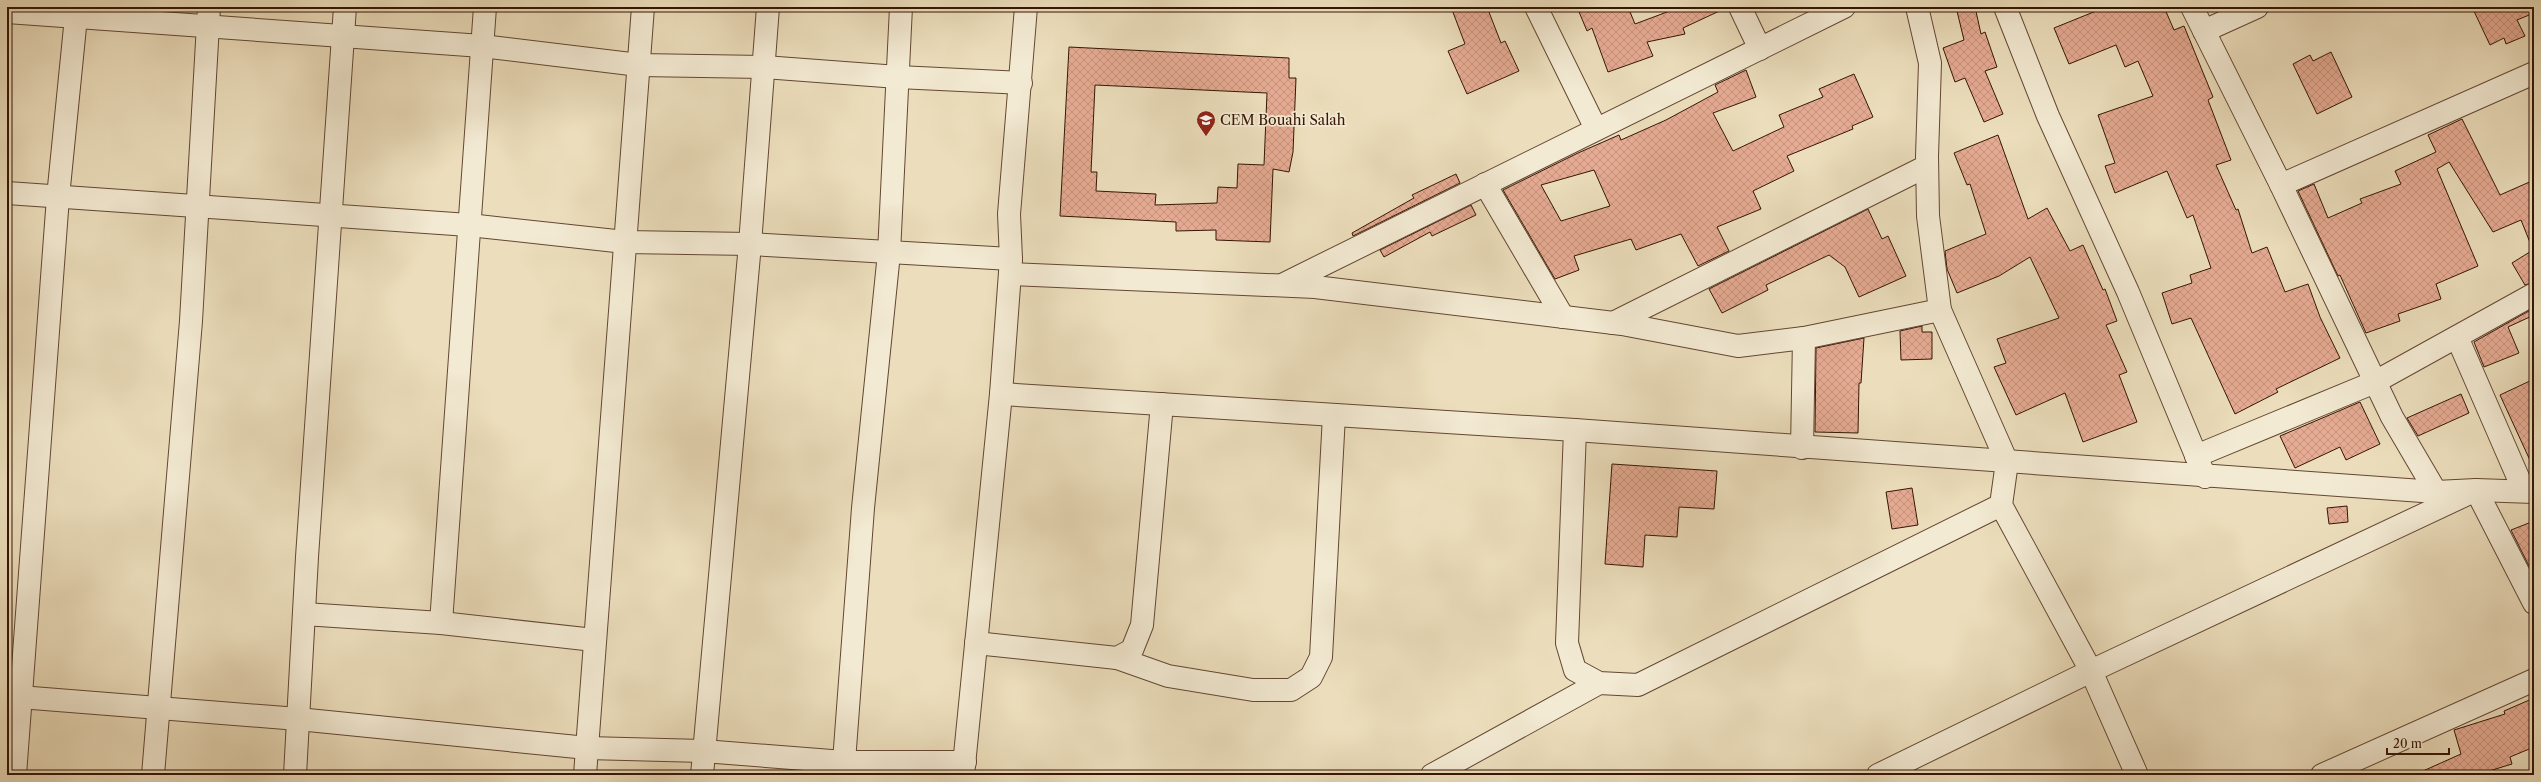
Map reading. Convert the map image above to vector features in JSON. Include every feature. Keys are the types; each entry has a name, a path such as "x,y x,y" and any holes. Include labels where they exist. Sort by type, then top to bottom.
{"street":[{"path":"295,775 304,614 345,7"},
{"path":"441,623 485,7"},
{"path":"585,775 643,7"},
{"path":"702,775 750,244 768,7"},
{"path":"844,768 863,508 889,253 901,7"},
{"path":"14,697 298,719 587,748 703,751 844,768 964,769 1000,394 1010,266 1009,214 1021,83 1026,7"},
{"path":"1536,7 1596,129"},
{"path":"1740,7 1760,49"},
{"path":"1281,285 1844,7"},
{"path":"1917,7 1930,63 1928,216 1940,310 2007,462 2001,505 2091,671 2137,775"},
{"path":"2005,7 2048,116 2128,292 2205,477"},
{"path":"2192,7 2281,185 2392,417 2436,492"},
{"path":"2204,31 2257,7"},
{"path":"7,12 209,16 343,36 482,46 639,65 764,67 898,77 1021,83"},
{"path":"15,775 14,697 58,197 77,13"},
{"path":"154,775 158,708 191,321 209,16"},
{"path":"2281,185 2534,72"},
{"path":"1613,323 1928,166"},
{"path":"1485,184 1563,317"},
{"path":"7,193 469,225 625,242 750,244 889,253 1010,266 1314,287 1613,323 1738,346 1804,338 1940,310"},
{"path":"2196,456 2375,382 2534,294"},
{"path":"1000,394 1575,430 1802,448 2436,492 2476,490 2529,491 2457,337"},
{"path":"1802,448 1804,338"},
{"path":"1117,658 1132,650 1142,625 1162,404"},
{"path":"976,643 1117,658 1168,676 1253,690 1290,690 1312,677 1321,657 1334,415"},
{"path":"1575,430 1568,643 1575,670 1599,683 1638,685 2001,505"},
{"path":"2476,490 2534,603"},
{"path":"1878,775 2091,671 2476,490"},
{"path":"304,614 441,623 594,640"},
{"path":"2322,775 2534,680"},
{"path":"1432,775 1599,683"}],"building":[{"path":"1451,7 1487,7 1501,43 1505,41 1519,71 1467,94 1448,51 1465,44"},
{"path":"1577,7 1628,7 1635,24 1667,12 1665,7 1728,7 1683,28 1685,34 1647,42 1653,56 1608,72 1592,28 1587,31"},
{"path":"1956,7 1975,7 1981,34 1985,32 1997,67 1985,71 2003,114 1984,122 1965,78 1955,82 1943,48 1964,40"},
{"path":"2106,7 2164,7 2174,30 2184,26 2213,97 2208,100 2231,160 2216,165 2236,210 2238,209 2252,253 2267,247 2285,292 2308,284 2320,317 2340,358 2276,389 2278,392 2235,414 2191,318 2172,324 2162,293 2192,283 2190,275 2211,268 2193,215 2187,218 2167,171 2115,193 2105,166 2115,163 2098,115 2153,96 2138,61 2125,67 2116,45 2069,64 2054,28"},
{"path":"2472,7 2534,7 2534,13 2517,20 2525,36 2506,44 2504,38 2490,45"},
{"path":"1069,47 1289,58 1289,78 1296,78 1293,152 1289,172 1273,169 1270,242 1216,240 1216,230 1176,231 1176,222 1060,216","holes":["1095,85 1267,93 1264,165 1238,164 1237,188 1218,187 1217,203 1155,205 1156,194 1096,191 1097,172 1091,172"]},
{"path":"2331,52 2352,97 2317,114 2293,64 2310,55 2313,61"},
{"path":"1746,70 1756,97 1713,113 1733,151 1784,127 1779,115 1823,97 1819,89 1854,74 1873,117 1852,126 1853,129 1787,156 1794,171 1753,191 1761,209 1717,227 1729,251 1698,266 1681,234 1636,250 1631,239 1574,256 1579,270 1555,279 1503,190 1578,153 1619,135 1621,140 1666,120 1718,92 1715,85","holes":["1594,170 1610,206 1561,221 1541,185"]},
{"path":"2462,119 2500,195 2534,180 2534,282 2525,285 2512,263 2533,250 2521,220 2493,232 2449,162 2437,169 2478,266 2436,284 2441,299 2398,314 2400,321 2366,333 2340,275 2338,276 2298,191 2314,184 2328,218 2362,203 2360,199 2401,184 2395,171 2436,152 2428,135"},
{"path":"1998,135 2028,219 2047,208 2070,251 2083,245 2103,290 2105,289 2117,321 2106,325 2127,372 2119,375 2137,422 2083,442 2065,393 2016,415 1994,367 2006,363 1997,339 2059,318 2030,257 1999,276 1957,293 1947,269 1945,251 1986,234 1970,184 1967,185 1954,153"},
{"path":"1456,174 1460,183 1353,236 1352,233 1414,198 1412,195"},
{"path":"1471,205 1476,215 1432,236 1430,232 1384,257 1380,250"},
{"path":"1868,209 1882,239 1888,236 1906,276 1859,297 1845,267 1829,255 1766,285 1768,290 1722,313 1709,289"},
{"path":"2534,308 2534,315 2508,327 2519,353 2484,367 2474,342"},
{"path":"1922,326 1922,332 1932,332 1932,359 1901,360 1900,331"},
{"path":"1864,338 1861,383 1859,383 1858,433 1815,432 1816,348"},
{"path":"2534,379 2534,469 2500,395"},
{"path":"2461,394 2469,413 2418,436 2407,418"},
{"path":"2360,402 2380,444 2346,460 2340,447 2295,468 2280,436"},
{"path":"1612,464 1717,471 1714,509 1679,507 1677,537 1645,535 1643,567 1605,564"},
{"path":"1912,488 1918,525 1892,529 1886,492"},
{"path":"2347,506 2348,522 2329,524 2327,508"},
{"path":"2534,521 2534,576 2511,530"},
{"path":"2534,698 2534,747 2510,757 2512,764 2476,775 2414,775 2461,754 2454,730 2505,714 2504,711"}],"place":[{"name":"CEM Bouahi Salah","path":"1206,137"}]}
